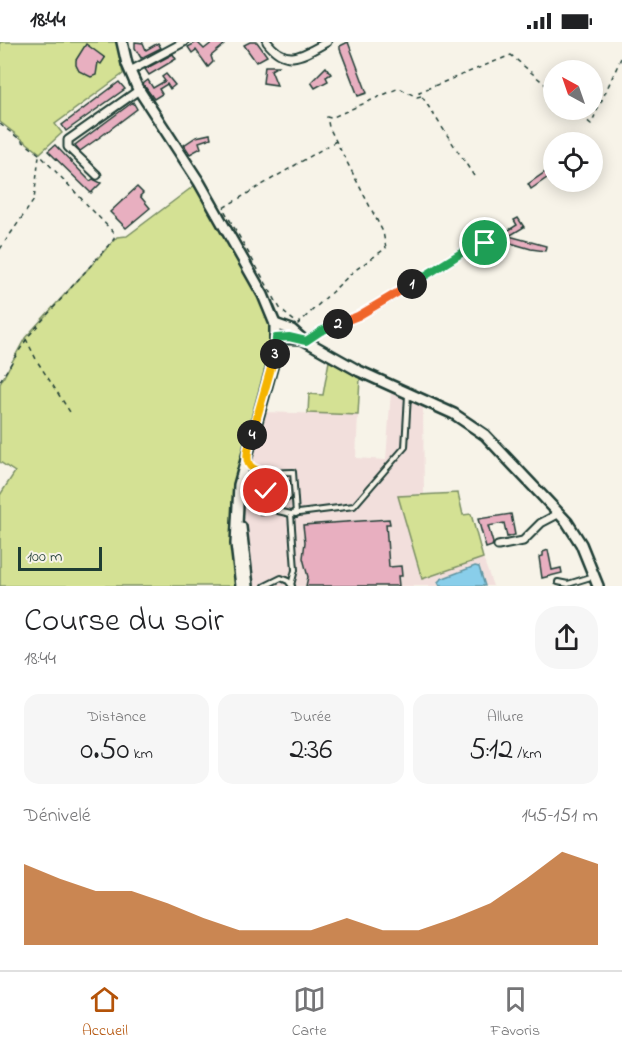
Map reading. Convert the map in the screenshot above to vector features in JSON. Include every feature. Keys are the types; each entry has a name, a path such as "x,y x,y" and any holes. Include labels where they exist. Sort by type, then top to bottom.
{"main road":[{"path":"122,42 130,71 139,90 205,192 262,295 275,324 275,356 239,501 246,585"},
{"path":"275,324 292,330 304,340 340,361 454,414 485,435 560,513 581,544 597,581"},
{"path":"276,338 304,340"},
{"path":"246,585 236,528 238,485 247,464"}],"street":[{"path":"130,71 184,42"},
{"path":"267,42 278,54 290,58 327,42"},
{"path":"97,176 68,147 68,140 139,90"},
{"path":"498,546 523,541 541,523 560,513"}],"lane":[{"path":"304,340 358,316 387,300 474,245 485,243 504,246"},
{"path":"276,472 278,511 293,514 354,506 405,447 408,393"},
{"path":"247,464 264,472 293,472 296,570 291,586"},
{"path":"247,464 258,480 262,512"},
{"path":"278,483 267,486 266,496 278,502"},
{"path":"278,483 283,489 278,502"},
{"path":"265,586 274,584 279,579 286,579 296,570"},
{"path":"286,579 291,586"},
{"path":"560,584 597,581"}],"path":[{"path":"474,176 419,92 511,55 543,83"},
{"path":"603,98 622,56"},
{"path":"336,141 223,208 281,310 298,324 354,271 386,248 383,232 336,141 328,127 327,117 331,118 399,88 417,97 422,96"},
{"path":"0,124 39,154 114,233 114,239 26,339 0,381"},
{"path":"0,249 34,200 39,154"},
{"path":"26,339 37,361 70,412"}],"shaded area":[{"path":"391,391 423,406 424,494 398,496 422,578 483,558 493,586 249,586 242,528 242,499 262,412 358,415 356,458 386,460"}],"green space":[{"path":"0,42 117,42 123,74 55,124 62,133 40,153 0,122"},
{"path":"199,182 263,295 276,338 239,501 248,586 0,586 0,495 15,472 0,462 0,384 25,338 117,237 127,236"},
{"path":"329,361 360,378 358,415 308,413 309,394 323,395"},
{"path":"458,493 463,515 471,514 483,558 422,579 398,496"}],"water":[{"path":"475,566 479,567 485,586 440,586 438,582 441,579"}],"building":[{"path":"135,42 143,43 146,50 158,43 161,48 141,58 135,48"},
{"path":"197,42 204,49 213,42 221,42 224,45 211,56 213,62 208,67 196,50 192,53 188,47"},
{"path":"257,42 267,56 256,62 244,45"},
{"path":"348,42 367,93 358,96 340,49 340,46"},
{"path":"86,44 105,58 101,64 98,62 96,75 91,77 79,71 76,65 76,60"},
{"path":"173,54 176,59 149,75 145,69"},
{"path":"265,66 278,66 271,70 277,85 263,83"},
{"path":"326,67 331,74 326,77 328,81 315,88 311,82"},
{"path":"166,74 175,85 170,89 167,84 159,89 162,94 154,99 143,84 148,80 153,88 165,81 162,77"},
{"path":"119,82 125,89 66,131 62,125"},
{"path":"133,102 137,109 100,137 80,151 75,145"},
{"path":"210,134 211,138 199,142 201,148 190,154 184,145 196,137"},
{"path":"55,145 90,181 93,179 101,183 91,193 48,151"},
{"path":"543,174 543,181 531,189 528,184"},
{"path":"137,187 143,193 140,196 150,208 126,228 110,212"},
{"path":"518,218 524,227 509,236 546,246 545,251 507,242 505,238 498,241 493,232 498,230 501,235 517,225 514,220"},
{"path":"511,514 515,535 507,537 504,523 488,526 493,543 492,546 486,548 478,519"},
{"path":"389,519 390,524 386,524 389,567 401,566 402,576 398,576 399,586 306,586 308,577 303,558 305,542 303,525"},
{"path":"548,550 552,570 561,568 562,573 542,578 539,557"}],"route":[{"path":"266,491 267,486 277,483 276,472 253,469 245,457 275,356 276,338 289,337 306,341 321,331 358,316 387,300 474,245 485,243"}]}
